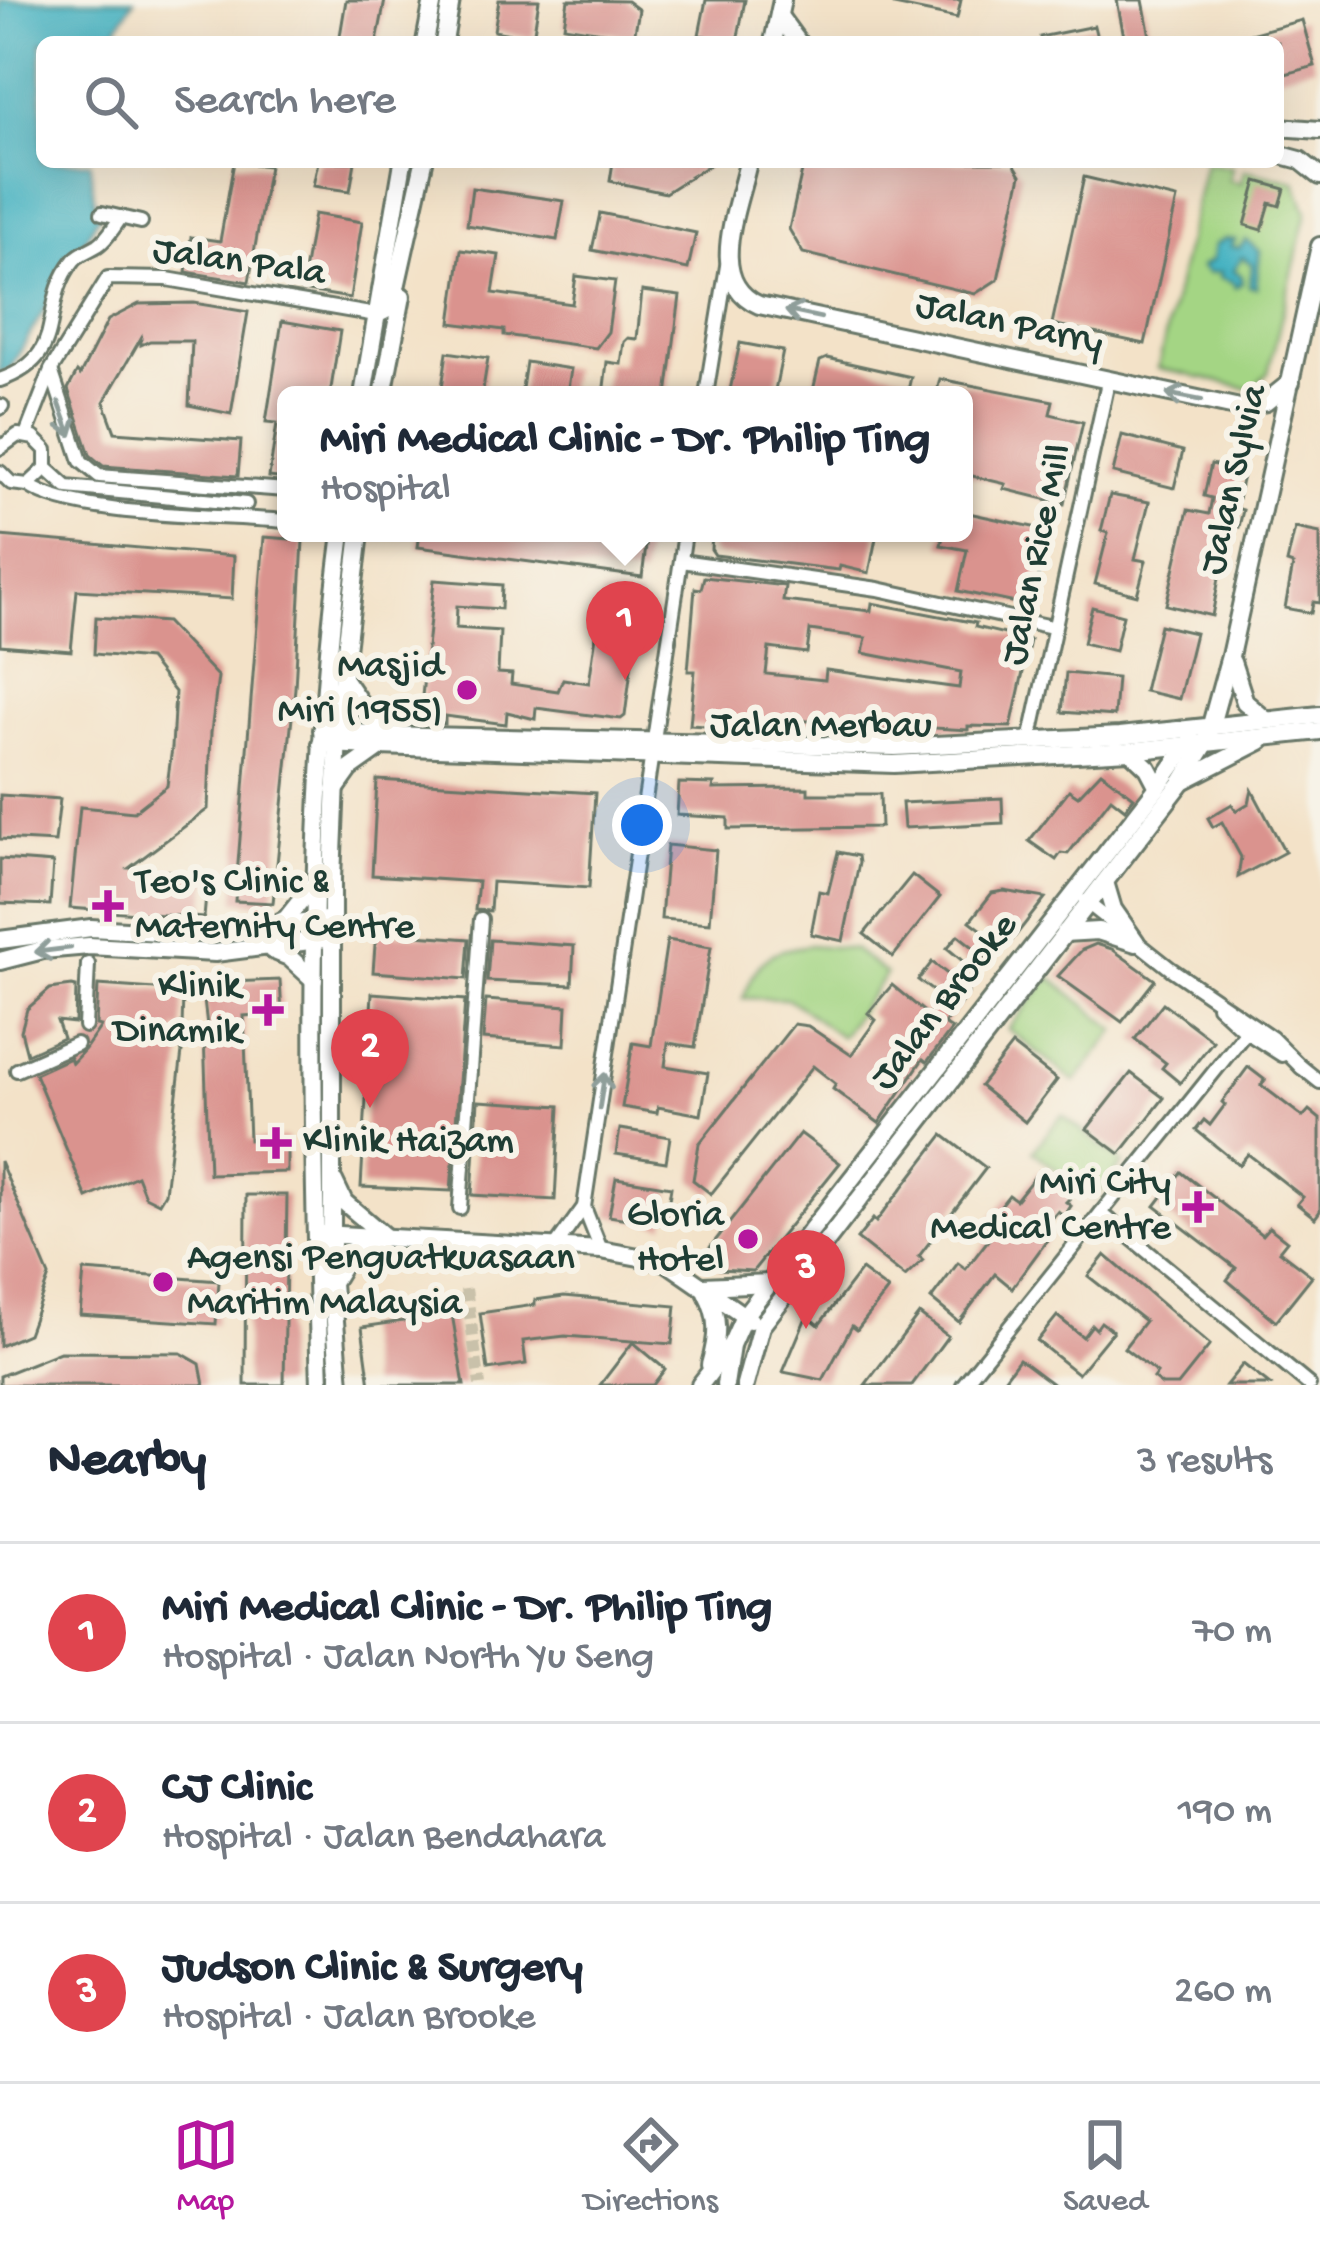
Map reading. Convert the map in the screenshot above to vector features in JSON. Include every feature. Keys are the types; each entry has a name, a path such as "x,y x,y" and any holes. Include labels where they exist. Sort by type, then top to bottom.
{"street":[{"path":"426,36 433,0"},
{"path":"441,36 447,0"},
{"path":"781,8 795,36"},
{"path":"1284,128 1320,130"},
{"path":"1284,156 1300,160 1320,176"},
{"path":"364,386 402,168"},
{"path":"376,315 390,308 423,168"},
{"path":"707,386 747,168"},
{"path":"102,213 141,222"},
{"path":"0,380 37,361 49,333 57,291 76,258 103,242 122,217"},
{"path":"385,386 406,246"},
{"name":"Jalan Sylvia","path":"1200,735 1230,656 1320,246"},
{"name":"Jalan Parry","path":"727,265 733,286 759,304 1108,382 1240,408 1267,402 1292,381"},
{"name":"Jalan Pala","path":"26,435 51,370 108,278 166,279 376,315"},
{"path":"51,370 81,461 99,476 277,490"},
{"path":"12,391 24,371"},
{"name":"Jalan Rice Mill","path":"1030,741 1108,382"},
{"path":"0,448 11,437 26,435 46,450 46,468 67,487 91,499"},
{"path":"28,484 46,468"},
{"path":"2,476 55,499 246,511 277,519"},
{"path":"246,488 246,511"},
{"path":"320,1385 324,1234 314,980 324,930 314,884 329,738 339,542"},
{"path":"340,1385 324,1234 331,1175 324,930 335,791 329,738 343,678 359,542"},
{"path":"555,1247 584,1207 684,542"},
{"path":"681,561 878,590 1052,627"},
{"path":"1182,782 1269,728 1245,702 1230,656"},
{"path":"335,791 350,769 382,741 343,678"},
{"name":"Jalan Merbau","path":"655,750 895,747 1200,735 1269,728 1320,716"},
{"name":"Jalan Merbau","path":"1269,728 1320,731"},
{"name":"Jalan Merbau","path":"329,738 894,764 1130,751 1200,735"},
{"name":"Jalan Brooke","path":"761,1326 1064,932 1082,898 1105,882 1182,782 1200,735"},
{"name":"Jalan Brooke","path":"731,1345 744,1316 1082,898 1200,735"},
{"path":"1130,751 1148,768 1158,787"},
{"path":"1105,882 1113,909 1136,943"},
{"path":"267,928 286,919 314,884"},
{"path":"1082,898 1204,993 1246,1032 1320,1082"},
{"path":"460,1208 482,920"},
{"path":"0,940 60,923 213,935 267,928 324,930"},
{"path":"0,961 43,950 89,946 191,953 269,949 324,930"},
{"path":"1064,932 1098,931 1136,943"},
{"path":"269,949 289,957 314,980"},
{"path":"85,1026 88,964"},
{"path":"1204,993 1273,1038 1302,1068"},
{"path":"1229,1007 1246,1032"},
{"path":"1246,1032 1273,1038"},
{"path":"963,1385 1246,1032"},
{"path":"17,1070 76,1044"},
{"path":"331,1175 344,1202 386,1238"},
{"path":"584,1207 602,1250"},
{"path":"1101,1213 1309,1385"},
{"path":"324,1234 602,1250 666,1262 761,1326"},
{"path":"332,1282 351,1251 386,1238"},
{"path":"702,1286 770,1283"},
{"path":"700,1385 718,1333 715,1309 702,1286"},
{"path":"700,1385 731,1345 761,1326"},
{"path":"745,1385 761,1326"},
{"path":"725,1385 731,1345"}],"green space":[{"path":"1204,168 1232,168 1229,180 1241,183 1244,170 1295,181 1307,212 1268,373 1250,389 1158,368"},
{"path":"811,945 853,949 886,974 841,1037 789,999 743,998 766,958"},
{"path":"1050,977 1116,1030 1075,1082 1008,1029"},
{"path":"1062,1115 1123,1163 1094,1199 1033,1151"}],"water":[{"path":"0,0 134,0 112,36 36,36 36,168 91,168 95,206 102,210 10,369 0,374"},
{"path":"1235,240 1231,246 1239,248 1246,240 1260,251 1256,288 1249,286 1253,264 1242,257 1234,270 1242,276 1242,283 1235,287 1219,277 1221,272 1208,273 1201,267 1212,260 1214,245"}],"building":[{"path":"346,0 385,0 378,36 340,36"},
{"path":"499,0 539,0 533,36 494,31"},
{"path":"568,0 627,1 639,10 634,36 564,26"},
{"path":"706,0 745,0 738,36 699,35"},
{"path":"894,0 961,0 957,18 894,5"},
{"path":"1117,0 1143,0 1150,36 1124,36"},
{"path":"1302,20 1315,66 1284,74 1284,36 1243,36"},
{"path":"1094,26 1096,36 1045,36"},
{"path":"233,168 269,168 249,282 186,272 191,237 220,241"},
{"path":"317,168 354,168 350,191 313,186"},
{"path":"612,168 705,168 665,193 610,181"},
{"path":"803,168 1017,168 1021,175 998,279 975,294 803,253 789,229"},
{"path":"1084,177 1177,199 1145,344 1052,324"},
{"path":"1257,181 1285,189 1280,206 1270,203 1262,230 1245,225"},
{"path":"472,188 564,201 557,240 467,225"},
{"path":"600,213 696,233 688,269 592,250"},
{"path":"314,214 362,222 350,298 301,290"},
{"path":"461,250 499,255 493,293 572,304 576,276 615,281 608,332 596,348 451,323"},
{"path":"642,291 680,296 668,386 604,386 607,362 621,364 624,342 637,339"},
{"path":"194,303 248,312 231,414 189,405 192,341 141,345 141,338 104,402 115,432 241,441 238,476 103,466 90,455 68,389 77,372 80,375 108,320 139,304"},
{"path":"282,321 340,331 331,386 277,386 277,423 266,422"},
{"path":"740,343 783,351 776,386 731,386"},
{"path":"447,352 488,358 483,386 442,386"},
{"path":"827,358 911,377 909,386 814,386 820,361"},
{"path":"526,362 571,369 568,386 522,386"},
{"path":"940,379 1053,401 1050,414 1083,422 1064,504 973,476 973,386 938,386"},
{"path":"277,423 277,478 269,477"},
{"path":"1122,435 1183,451 1174,488 1113,473"},
{"path":"1211,464 1244,471 1236,508 1243,510 1239,527 1229,524 1212,616 1166,605 1188,510 1209,514 1212,498 1204,496"},
{"path":"1110,495 1149,502 1135,559 1146,561 1137,595 1095,584 1108,533 1101,531"},
{"path":"973,514 1051,531 1030,606 958,591 967,550 941,545 973,542"},
{"path":"1295,528 1320,533 1320,603 1313,602 1311,613 1285,608"},
{"path":"0,536 234,556 232,599 77,590 71,651 0,645"},
{"path":"264,537 277,538 277,542 303,542 295,688 273,903 235,901"},
{"path":"419,542 647,542 642,577 418,547"},
{"path":"711,542 875,542 869,573 715,555"},
{"path":"704,577 785,586 783,601 871,611 872,603 976,623 975,627 1030,640 1011,727 900,726 899,733 800,720 799,732 690,725 695,671 688,671 695,588 701,589","holes":["810,630 866,638 863,653 961,672 959,688 826,670 825,680 766,674 769,648 807,653"]},
{"path":"434,580 502,585 501,609 457,606 456,628 500,631 498,673 512,674 511,684 558,691 563,679 589,683 602,594 640,598 625,716 536,708 535,719 507,712 506,724 445,716 445,724 430,723 432,707 421,706"},
{"path":"1092,607 1123,615 1115,651 1083,643"},
{"path":"96,617 166,622 218,677 208,809 129,868 208,874 204,918 70,908 80,807 134,812 167,786 172,748 175,692 149,659 94,654"},
{"path":"1160,625 1195,633 1179,699 1144,691"},
{"path":"1066,673 1117,678 1114,716 1062,712"},
{"path":"1101,772 1134,797 1125,809 1111,798 1068,854 1061,853 1056,860 1029,841 1069,790 1078,796"},
{"path":"377,780 595,793 589,888 492,882 490,911 475,910 478,882 372,875"},
{"path":"679,783 714,784 713,789 808,788 808,794 880,794 881,827 728,829 728,818 677,815"},
{"path":"1252,790 1285,852 1238,877 1241,857 1222,822 1213,827 1208,818 1232,804 1236,811 1249,803"},
{"path":"0,795 60,799 55,842 0,839"},
{"path":"1002,798 1003,823 904,828 902,803"},
{"path":"667,845 716,850 710,923 661,919"},
{"path":"838,852 858,856 859,863 843,941 811,934 819,891 828,893"},
{"path":"0,859 53,863 50,905 0,903"},
{"path":"912,875 940,897 893,957 864,934"},
{"path":"992,893 1045,898 1006,948 970,921"},
{"path":"376,932 469,939 466,979 373,972"},
{"path":"958,935 987,958 976,972 947,948"},
{"path":"490,940 574,946 572,985 487,981"},
{"path":"667,940 711,947 695,1047 668,1043 665,1066 708,1073 701,1115 658,1107 657,1113 622,1107 633,1043 651,1046"},
{"path":"1096,944 1112,949 1155,980 1122,1022 1058,976 1082,950"},
{"path":"932,962 968,994 944,1024 952,1029 927,1062 923,1059 879,1123 833,1089 836,1084 813,1066 711,1194 693,1180 699,1144 794,1024 808,1026 851,1055 876,1020 868,1013 892,985 928,1015 942,998 918,980"},
{"path":"280,980 282,1013 244,1016 249,1140 287,1138 287,1172 209,1174 204,1035 208,1034 202,983"},
{"path":"98,985 183,991 182,1029 175,1029 182,1052 165,1193 159,1203 145,1196 137,1176 87,1198 35,1074 70,1058 72,1063 85,1049 101,1026 96,1025"},
{"path":"76,987 75,1023 57,1021 63,1038 27,1054 21,1031 27,1009 50,989"},
{"path":"372,993 465,1000 451,1191 361,1187"},
{"path":"486,1000 567,1006 565,1045 483,1039"},
{"path":"1163,1003 1213,1041 1180,1083 1162,1068 1166,1063 1135,1039"},
{"path":"1012,1045 1057,1080 1025,1122 980,1086"},
{"path":"1248,1067 1265,1080 1261,1085 1303,1117 1309,1110 1320,1119 1320,1211 1315,1218 1297,1204 1303,1197 1248,1154 1239,1165 1196,1130 1204,1120 1210,1125"},
{"path":"1131,1073 1164,1098 1120,1154 1087,1129"},
{"path":"478,1101 560,1106 555,1200 472,1195"},
{"path":"620,1129 670,1137 666,1162 616,1154"},
{"path":"800,1133 840,1163 753,1271 719,1269 708,1250"},
{"path":"943,1135 986,1168 919,1256 923,1260 905,1277 857,1239 873,1219 876,1222"},
{"path":"0,1161 49,1276 28,1334 0,1346"},
{"path":"1039,1171 1071,1197 1066,1202 1071,1206 1064,1216 1058,1211 1043,1229 1051,1235 1012,1288 995,1274 959,1322 931,1299 958,1263 966,1269 999,1226 990,1219 1009,1195 1016,1200"},
{"path":"1181,1172 1262,1235 1269,1227 1287,1241 1279,1251 1312,1276 1276,1321 1227,1280 1236,1268 1155,1206"},
{"path":"616,1178 671,1187 665,1225 609,1216"},
{"path":"246,1195 287,1195 284,1385 245,1385"},
{"path":"1105,1255 1210,1345 1178,1385 1162,1385 1153,1378 1157,1373 1124,1348 1145,1321 1088,1276"},
{"path":"861,1270 888,1290 857,1330 852,1326 823,1380 783,1372 807,1315 819,1325"},
{"path":"84,1271 219,1281 216,1324 80,1315"},
{"path":"564,1296 676,1306 672,1344 565,1336 523,1341 526,1364 488,1370 480,1313"},
{"path":"452,1314 464,1385 370,1385 362,1327"},
{"path":"919,1314 948,1336 912,1385 865,1385"},
{"path":"1057,1316 1083,1337 1101,1322 1113,1331 1078,1374 1037,1341"},
{"path":"633,1342 665,1369 653,1385 600,1385"},
{"path":"60,1352 181,1353 200,1364 204,1385 0,1385 0,1376"},
{"path":"1019,1359 1054,1385 1012,1385 1004,1379"},
{"path":"1243,1364 1270,1385 1226,1385"}],"tunnel":[{"path":"466,1289 480,1385"}],"place":[{"name":"Miri Medical Clinic - Dr. Philip Ting","path":"625,680"},
{"name":"Masjid Miri (1955)","path":"467,690"},
{"name":"Teo's Clinic & Maternity Centre","path":"108,906"},
{"name":"Klinik Dinamik","path":"268,1010"},
{"name":"CJ Clinic","path":"370,1108"},
{"name":"Klinik Haizam","path":"276,1143"},
{"name":"Miri City Medical Centre","path":"1198,1207"},
{"name":"Gloria Hotel","path":"748,1239"},
{"name":"Agensi Penguatkuasaan Maritim Malaysia","path":"163,1282"},
{"name":"Judson Clinic & Surgery","path":"806,1329"}]}
